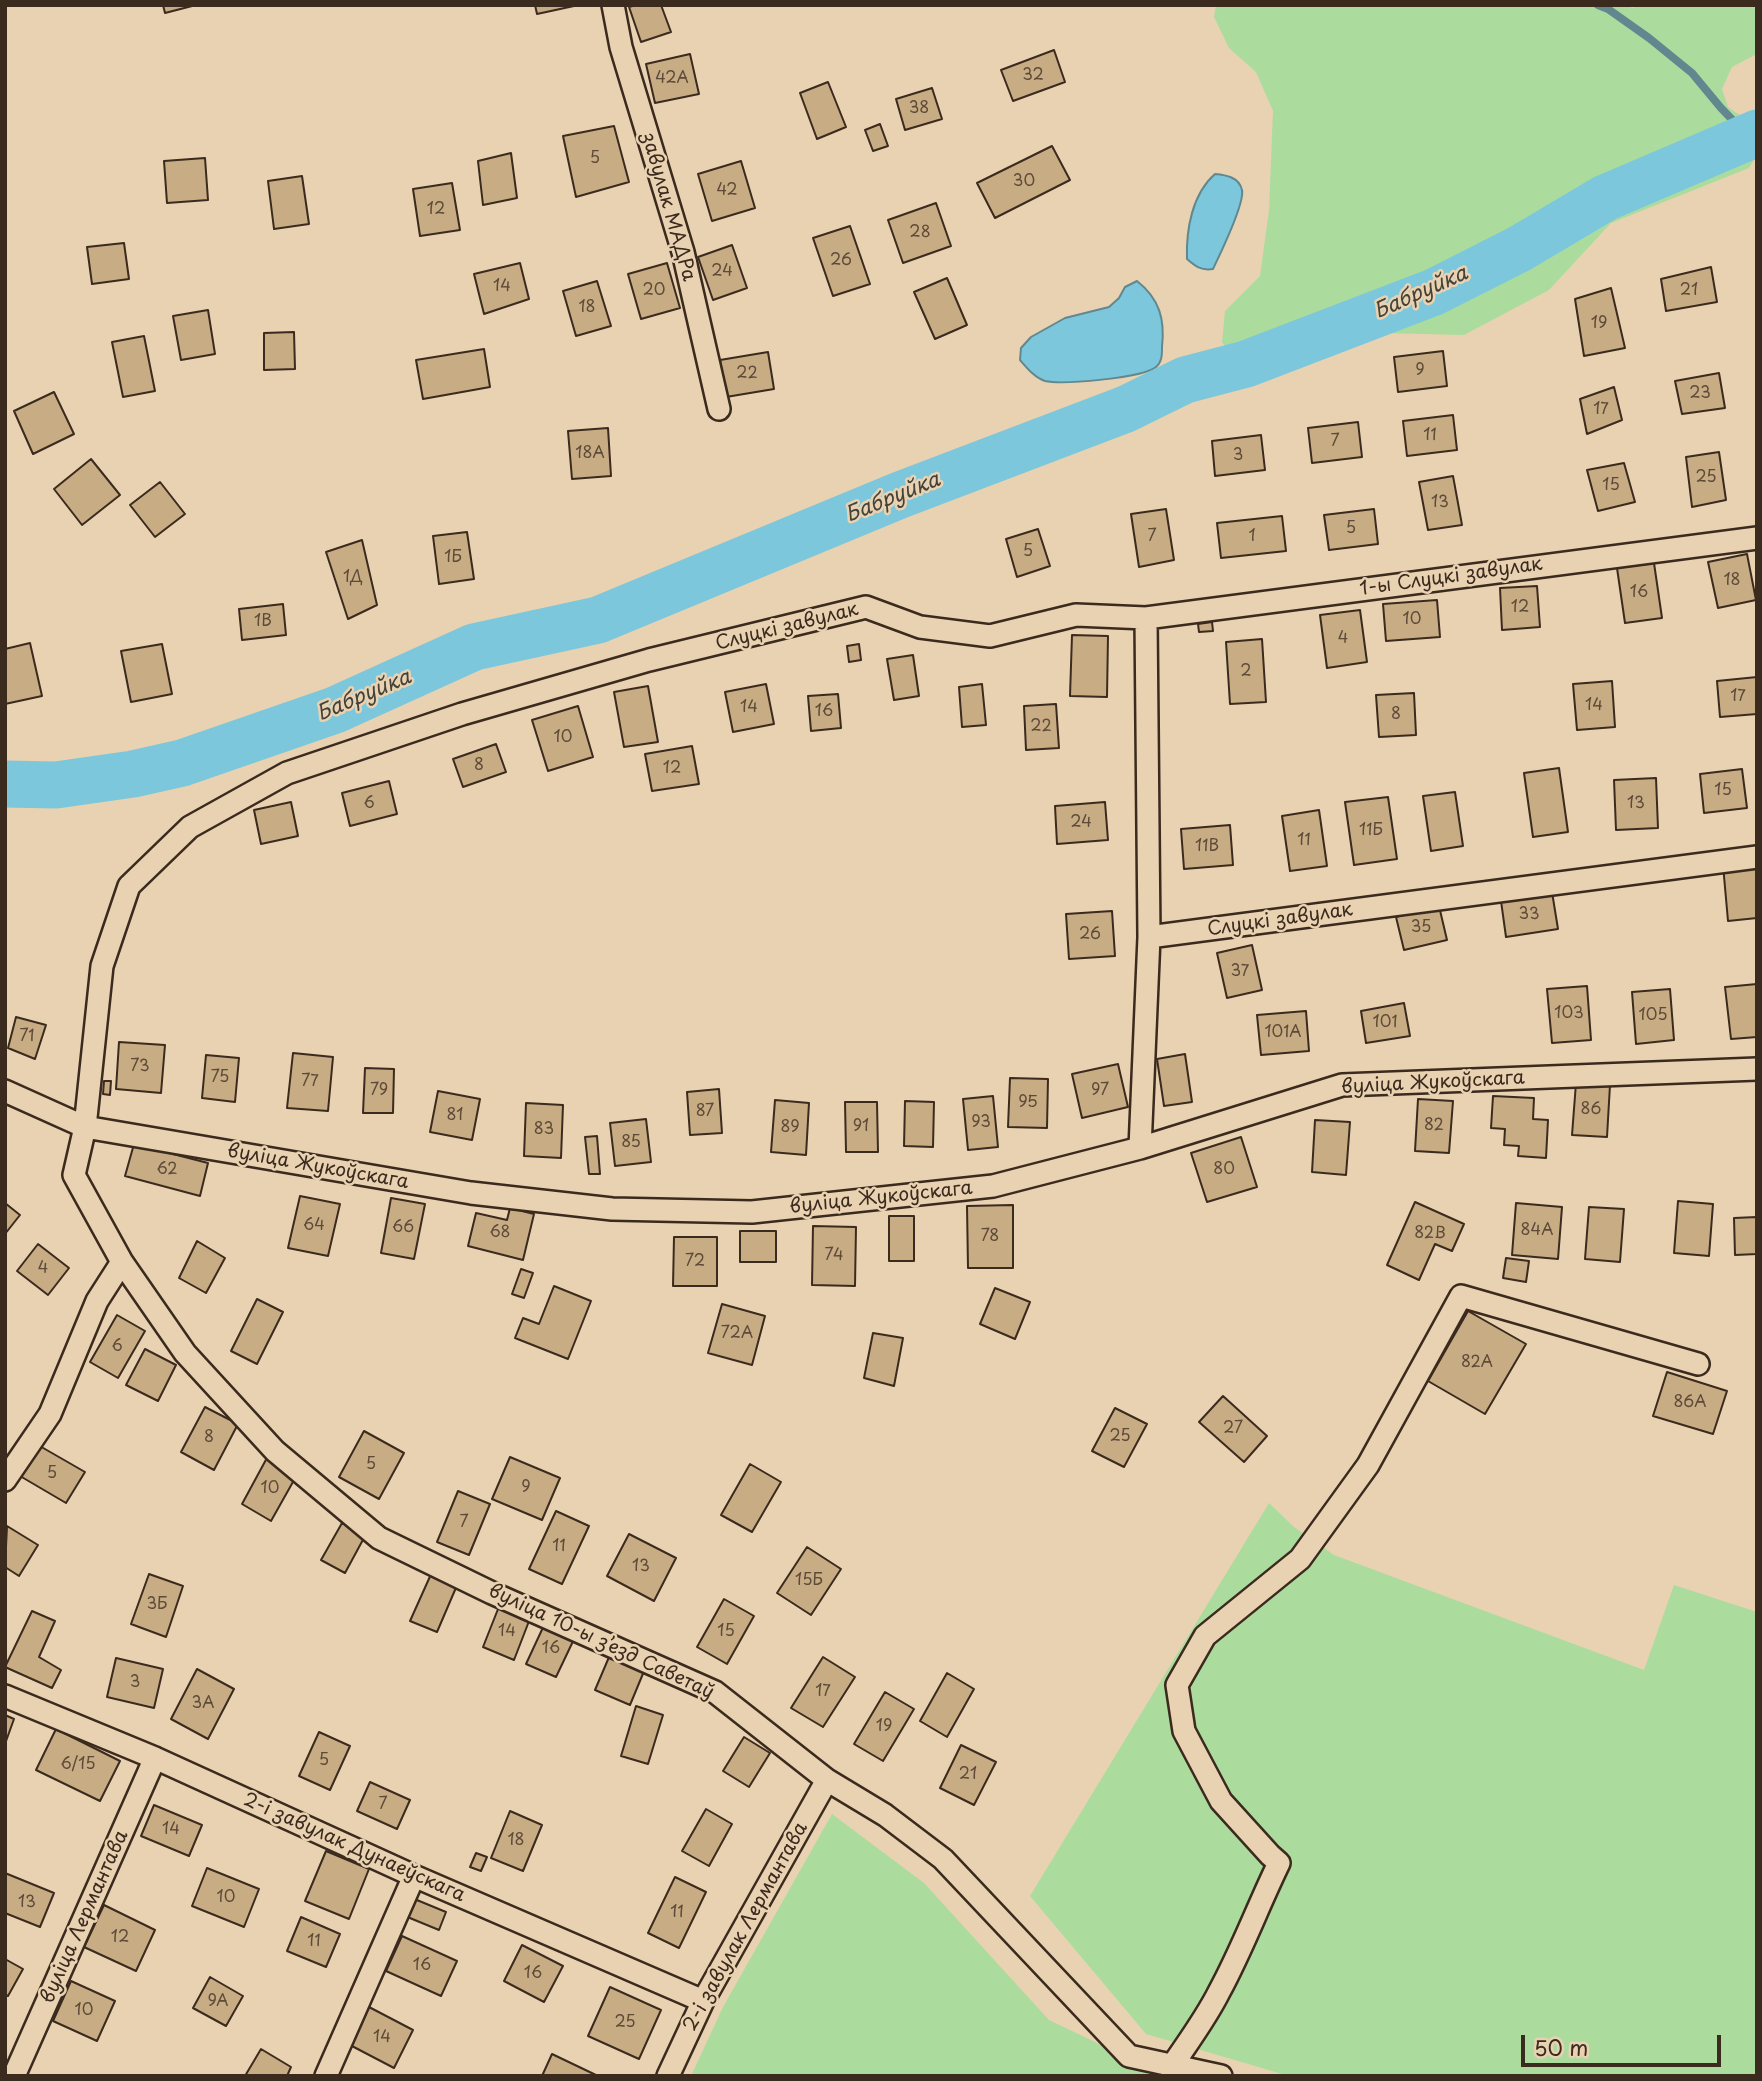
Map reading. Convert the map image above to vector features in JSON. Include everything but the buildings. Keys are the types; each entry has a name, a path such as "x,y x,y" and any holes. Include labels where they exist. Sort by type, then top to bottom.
{"street":[{"name":"завулак МАДРа","path":"612,5 621,47 683,252 719,409"},
{"name":"1-ы Слуцкі завулак","path":"1146,618 1757,538"},
{"name":"Слуцкі завулак","path":"85,1128 102,966 129,887 190,827 287,772 461,714 649,660 866,607 920,627 990,636 1076,615 1146,618"},
{"path":"1140,1148 1149,937 1146,618"},
{"name":"Слуцкі завулак","path":"1149,937 1757,857"},
{"name":"вуліца Жукоўскага","path":"5,1091 85,1128 471,1193 612,1209 739,1212 993,1186 1140,1148 1342,1085 1757,1069"},
{"name":"вуліца 10-ы зʼезд Саветаў","path":"85,1128 74,1175 122,1262 185,1353 275,1451 379,1538 492,1593 715,1692 827,1780 885,1815 943,1859 1129,2056 1172,2071 1221,2076"},
{"path":"5,1480 50,1414 97,1301 122,1262"},
{"path":"1172,2071 1218,1996 1279,1863 1221,1801 1184,1731 1177,1685 1205,1636 1300,1559 1368,1465 1461,1296 1698,1364"},
{"name":"2-і завулак Дунаеўскага","path":"5,1696 155,1758 414,1876 703,2001"},
{"name":"вуліца Лермантава","path":"15,2076 155,1758"},
{"name":"2-і завулак Лермантава","path":"668,2076 703,2001 827,1780"},
{"path":"326,2076 414,1876"}],"green space":[{"path":"1216,5 1624,5 1633,8 1638,5 1757,5 1757,54 1732,67 1722,89 1728,107 1757,127 1757,155 1749,168 1611,223 1549,290 1464,335 1381,333 1294,368 1249,377 1222,342 1225,311 1260,276 1269,210 1273,111 1256,72 1229,48 1214,17"},
{"path":"1269,1503 1294,1527 1334,1555 1644,1670 1674,1585 1757,1612 1757,2076 1289,2076 1146,2034 1030,1896"},
{"path":"832,1814 924,1883 1049,2020 1166,2076 691,2076 723,2007"}],"water":[{"path":"1215,174 1235,179 1242,190 1242,197 1213,269 1205,269 1187,259 1188,236 1196,202 1207,182"},
{"path":"1137,281 1151,295 1161,319 1162,356 1156,367 1120,377 1054,382 1038,378 1020,360 1021,348 1031,337 1065,318 1109,307 1119,298 1125,287"}],"waterway":[{"path":"1598,5 1649,38 1692,73 1749,137"},
{"name":"Бабруйка","path":"5,784 56,785 133,774 182,763 335,710 474,647 598,620 900,495 1126,409 1185,380 1246,364 1434,292 1519,249 1605,198 1757,133"}]}
